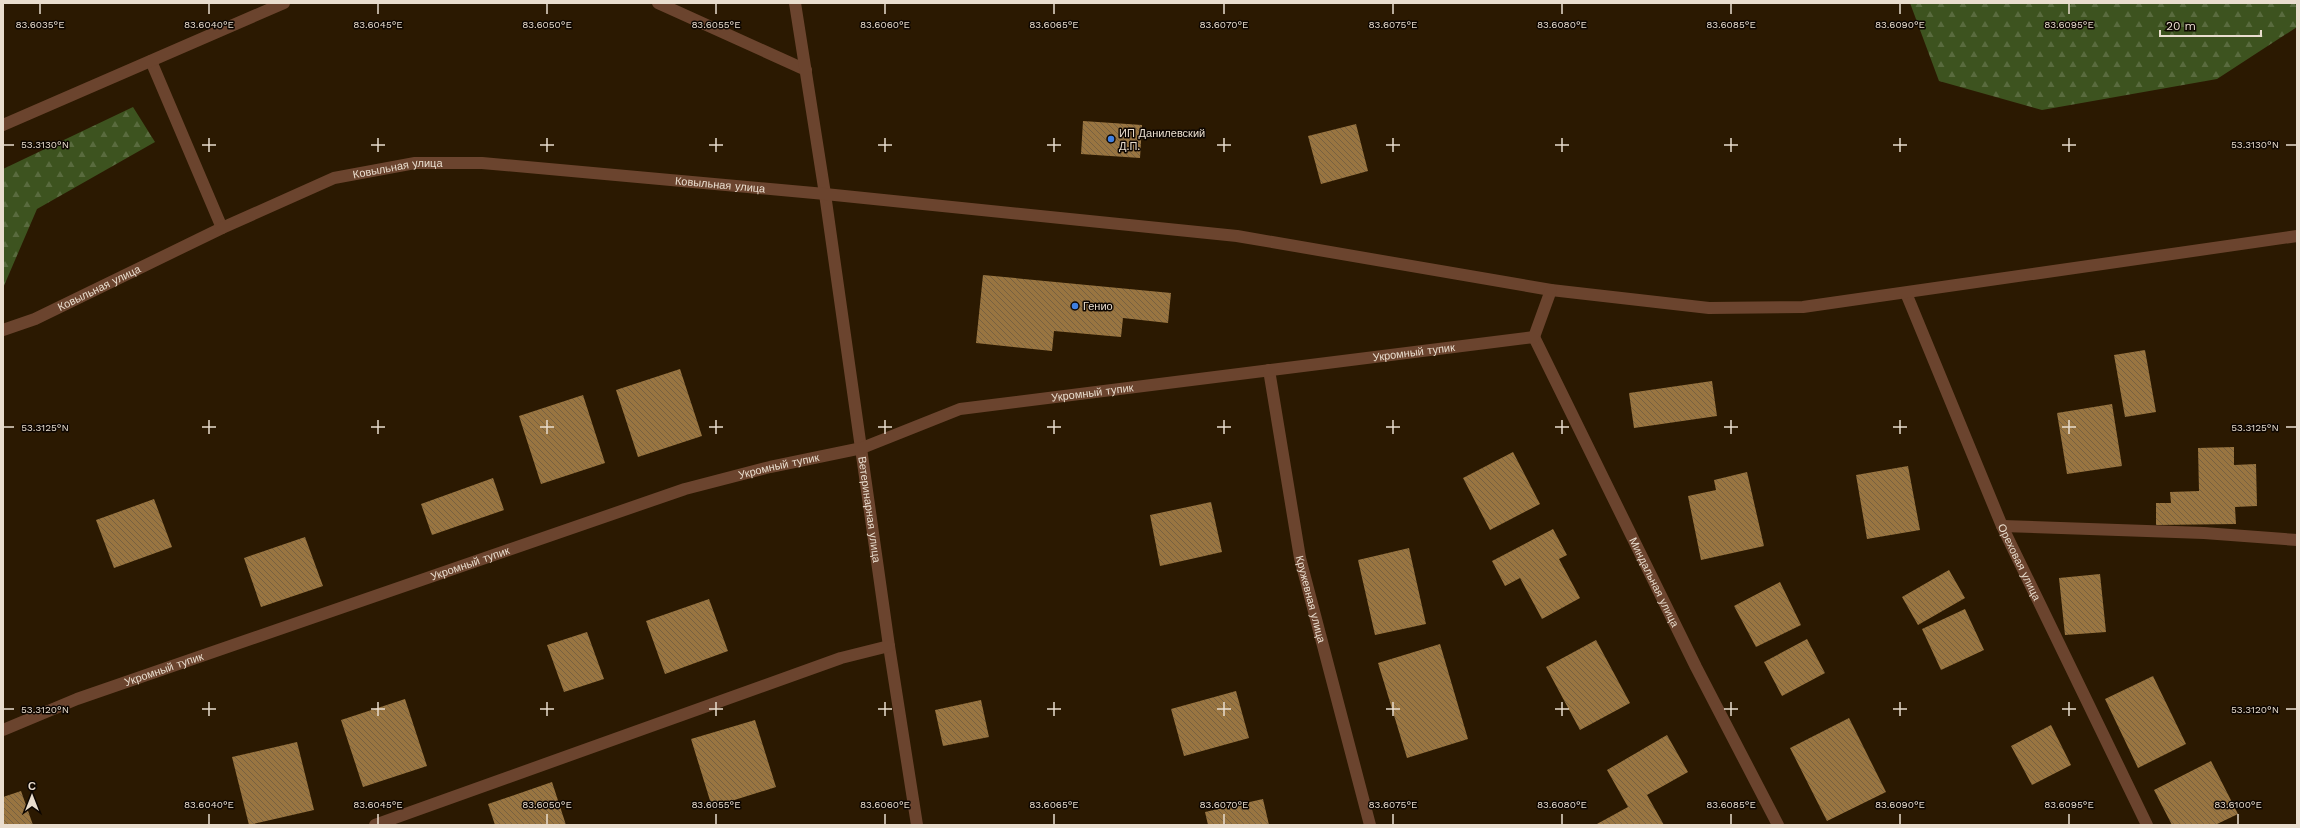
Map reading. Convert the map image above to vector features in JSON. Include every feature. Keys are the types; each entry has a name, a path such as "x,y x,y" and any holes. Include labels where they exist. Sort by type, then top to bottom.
{"street":[{"path":"3,126 284,3"},
{"path":"658,3 806,70"},
{"name":"Ветеринарная улица","path":"795,3 826,194 889,646 916,825"},
{"path":"151,61 222,228"},
{"name":"Ковыльная улица","path":"3,330 35,319 222,228 334,178 414,163 482,163 826,194 1237,236 1551,290 1709,308 1803,307 2297,236"},
{"path":"1534,337 1551,290"},
{"name":"Ореховая улица","path":"1906,293 2002,526 2147,825"},
{"name":"Укромный тупик","path":"3,730 77,699 685,489 770,467 862,448 960,409 1534,337"},
{"name":"Миндальная улица","path":"1534,337 1696,667 1778,825"},
{"name":"Кружевная улица","path":"1269,370 1300,558 1370,825"},
{"path":"2002,526 2204,533 2297,540"},
{"path":"375,825 841,658 889,646"}],"green space":[{"path":"1910,3 2297,3 2297,27 2217,79 2042,110 1939,81"},
{"path":"133,107 155,142 37,209 3,288 3,169"}],"building":[{"name":"ИП Данилевский Д.П.","path":"1083,121 1142,125 1140,158 1081,154"},
{"path":"1356,124 1368,171 1321,184 1308,136"},
{"name":"Генио","path":"983,275 1171,293 1168,323 1123,318 1121,337 1054,331 1052,351 976,343"},
{"path":"2145,350 2156,412 2125,417 2114,355"},
{"path":"680,369 702,436 638,457 616,390"},
{"path":"1712,381 1717,416 1634,428 1629,393"},
{"path":"583,395 605,463 541,484 519,416"},
{"path":"2112,404 2122,466 2067,474 2057,413"},
{"path":"2234,447 2234,465 2256,464 2257,506 2235,507 2236,524 2156,525 2156,503 2171,503 2170,492 2199,491 2198,448"},
{"path":"1513,452 1540,504 1490,530 1463,478"},
{"path":"1908,466 1920,530 1867,539 1856,475"},
{"path":"1747,472 1764,546 1701,560 1688,496 1716,490 1714,480"},
{"path":"493,478 504,510 432,535 421,504"},
{"path":"154,499 172,547 114,568 96,520"},
{"path":"1211,502 1222,552 1160,566 1150,515"},
{"path":"1553,529 1567,555 1559,559 1580,598 1542,619 1520,578 1505,586 1492,561"},
{"path":"305,537 323,586 261,607 244,558"},
{"path":"1409,548 1426,624 1375,635 1358,560"},
{"path":"1949,570 1965,598 1918,625 1902,597"},
{"path":"2100,574 2106,632 2065,635 2059,578"},
{"path":"1780,582 1801,625 1756,647 1734,606"},
{"path":"709,599 728,651 665,674 646,621"},
{"path":"1965,609 1984,650 1941,670 1922,629"},
{"path":"587,632 604,679 564,692 547,645"},
{"path":"1807,639 1825,673 1782,696 1764,662"},
{"path":"1596,640 1630,703 1580,730 1546,667"},
{"path":"1440,644 1468,739 1407,758 1378,663"},
{"path":"2153,676 2186,744 2138,768 2105,699"},
{"path":"1236,691 1249,738 1184,756 1171,709"},
{"path":"405,699 427,766 363,787 341,720"},
{"path":"981,700 989,737 943,746 935,710"},
{"path":"1849,718 1886,792 1827,821 1790,748"},
{"path":"755,720 776,787 712,807 691,739"},
{"path":"2051,725 2071,765 2032,785 2011,746"},
{"path":"1667,735 1688,772 1647,795 1664,825 1595,825 1628,807 1607,770"},
{"path":"297,742 314,810 249,825 232,757"},
{"path":"2211,761 2238,814 2215,825 2172,825 2154,790"},
{"path":"552,782 566,825 495,825 488,804"},
{"path":"21,791 33,825 3,825 3,797"},
{"path":"1263,799 1269,825 1208,825 1205,812"}],"place":[{"name":"ИП Данилевский Д.П.","path":"1111,139"},
{"name":"Генио","path":"1075,306"}]}
